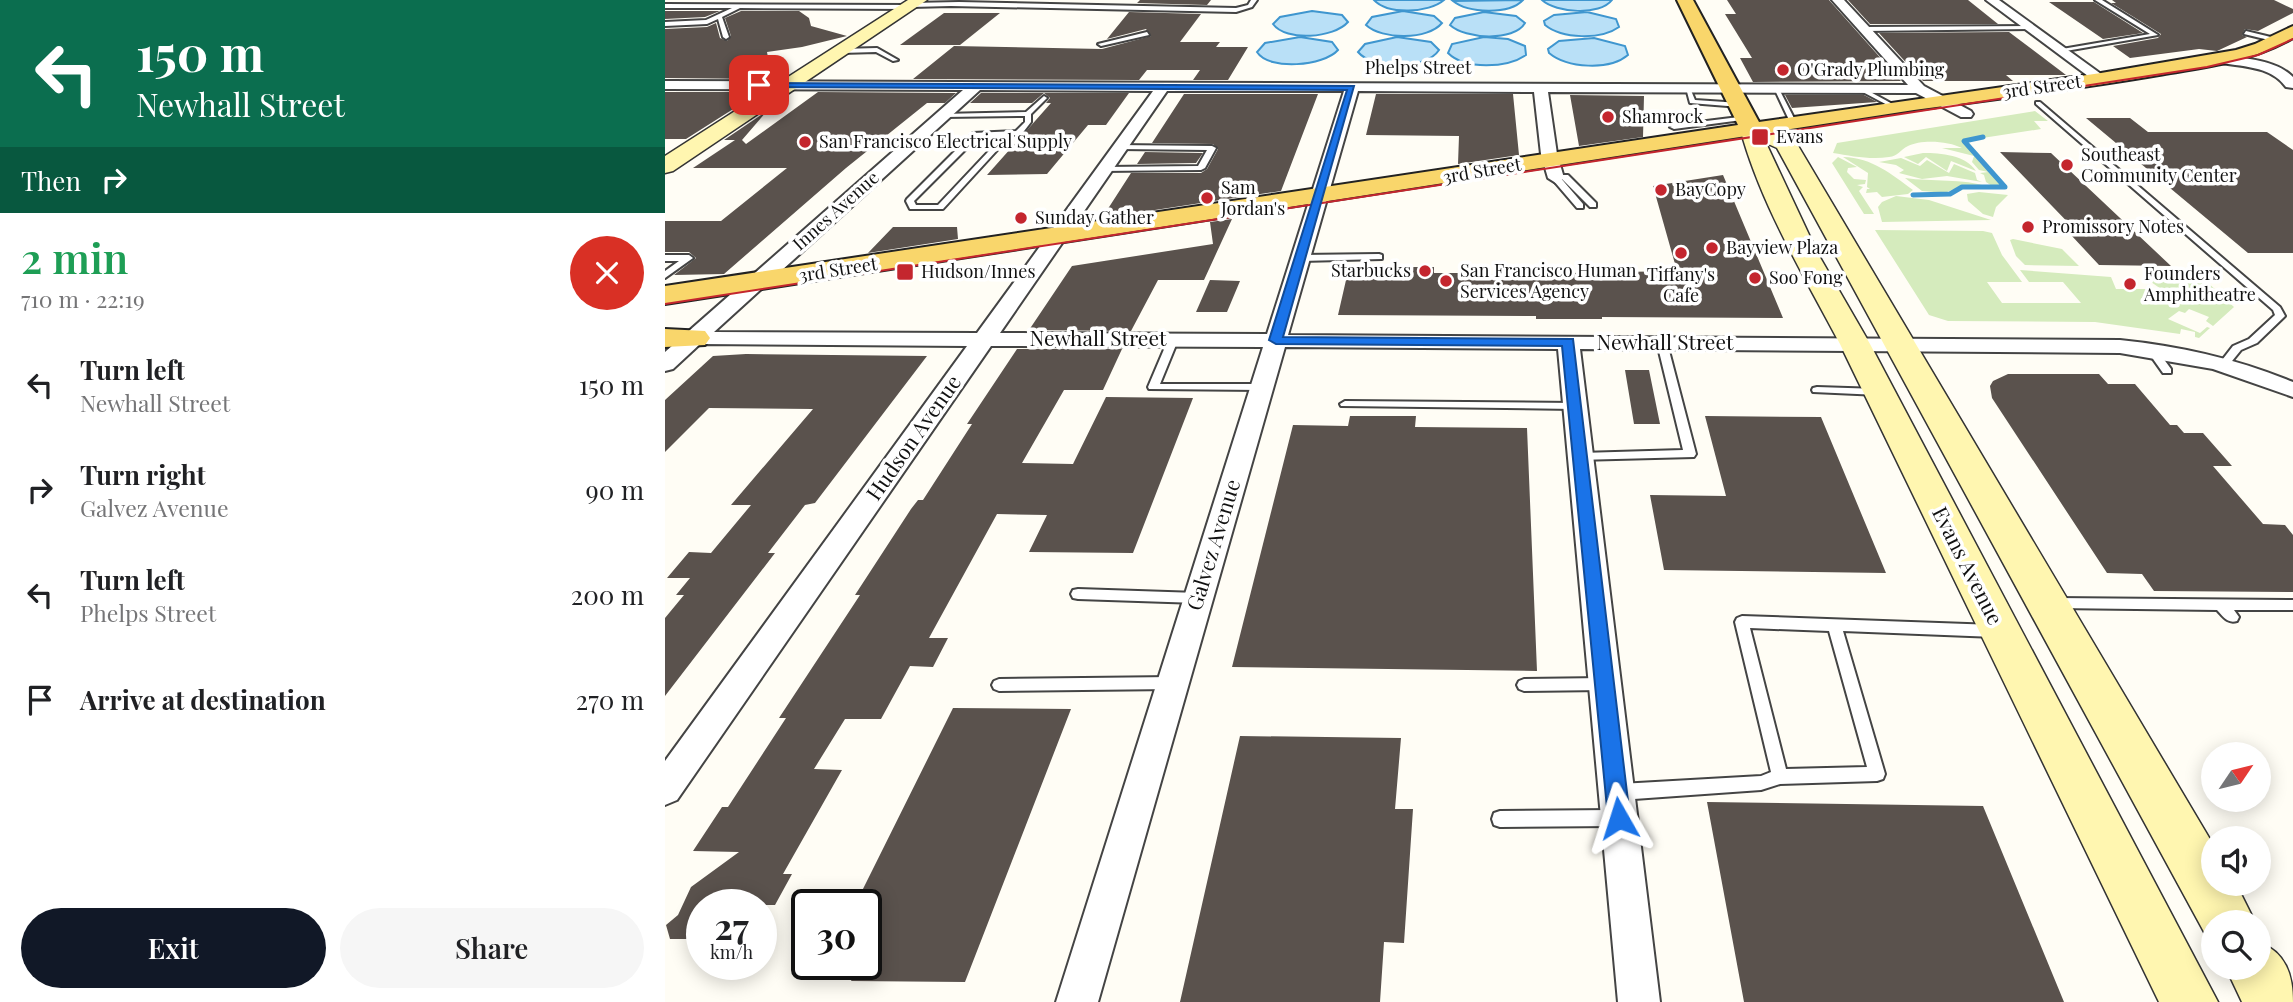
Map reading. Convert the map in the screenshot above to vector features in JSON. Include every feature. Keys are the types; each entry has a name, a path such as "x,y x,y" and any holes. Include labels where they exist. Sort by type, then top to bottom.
{"main road":[{"name":"Evans Avenue","path":"1685,0 1745,118 1805,254 1855,344 2189,1002"},
{"path":"665,166 913,4"},
{"name":"3rd Street","path":"665,295 1058,234 1316,206 1557,172 1745,118 1793,122 1940,100 2043,95 2230,65 2285,35"},
{"name":"3rd Street","path":"1745,118 1786,144 1966,114 2101,79 2230,65 2259,66 2292,55"},
{"path":"1919,89 1943,86 2043,95"},
{"path":"1786,144 2221,910"},
{"name":"3rd Street","path":"665,320 1039,262 1316,206"},
{"path":"2261,980 2274,1002"}],"street":[{"path":"1838,0 1919,89 1966,114"},
{"path":"1992,0 2101,79"},
{"path":"2230,65 2292,85"},
{"path":"2259,66 2287,77 2292,85"},
{"name":"Phelps Street","path":"665,85 1688,89 1745,118 1776,89 1919,89"},
{"name":"Innes Avenue","path":"665,364 679,338 723,312 976,86"},
{"name":"Hudson Avenue","path":"665,789 1163,87"},
{"name":"Galvez Avenue","path":"1077,1002 1352,87"},
{"path":"1541,88 1557,172"},
{"name":"Newhall Street","path":"679,338 2104,346 2151,349 2224,364 2293,390"},
{"path":"1568,342 1639,1002"}],"lane":[{"path":"838,7 848,0"},
{"path":"665,6 838,7 913,4 1236,9 1251,6 1254,0"},
{"path":"2062,51 2155,35 2098,0"},
{"path":"953,5 984,2 994,6"},
{"path":"666,24 699,23 720,17 740,6"},
{"path":"720,17 726,37"},
{"path":"1865,29 2029,27"},
{"path":"2246,33 2285,35"},
{"path":"1101,44 1147,34"},
{"path":"841,51 877,51 895,60"},
{"path":"1776,89 1793,122"},
{"path":"1861,89 1895,107"},
{"path":"2043,95 2277,309 2280,316 2253,341 2237,348 2224,364"},
{"path":"944,115 1028,114 1044,98"},
{"path":"1008,135 940,207 913,207 910,201 976,135 1018,133 1028,122 1028,114"},
{"path":"1674,127 1745,118"},
{"path":"1105,169 1201,169 1212,148 1120,147"},
{"path":"1557,172 1593,205"},
{"path":"1557,172 1580,206"},
{"path":"1301,258 1379,257"},
{"path":"665,258 689,258 665,275"},
{"path":"1173,340 1153,387 1262,387"},
{"path":"1581,457 1690,454 1662,343"},
{"path":"2151,349 2167,371"},
{"path":"1817,390 1879,392"},
{"path":"1345,404 1575,406"},
{"path":"1078,594 1198,598"},
{"path":"2045,603 2293,605"},
{"path":"2220,604 2232,617"},
{"path":"1780,777 1742,622 1999,631"},
{"path":"1500,819 1618,805 1761,783 1780,777 1877,774 1834,625"},
{"path":"999,685 1173,683"},
{"path":"1524,685 1604,684"}],"green space":[{"path":"2035,111 2048,121 2034,121 2041,129 1963,141 2000,181 2000,187 1995,188 1986,182 1984,175 1980,173 1988,172 1979,170 1972,162 1974,156 1942,148 1962,148 1950,144 1920,142 1895,155 1882,158 1833,153 1837,143"},
{"path":"1923,153 1960,158 1976,171 1951,161 1947,171 1926,157 1918,164 1904,157"},
{"path":"1838,157 1857,167 1848,168 1847,172 1854,179 1866,180 1865,184 1857,185 1863,187 1859,191 1874,214 1864,214 1832,163"},
{"path":"1843,157 1873,164 1913,190 1908,194 1882,197 1877,192 1866,193 1867,189 1870,189 1867,187 1868,173"},
{"path":"1901,158 1920,166 1927,160 1949,173 1954,164 1975,173 1977,180 1982,182 1947,176 1922,179 1899,173 1904,170 1896,165 1879,162"},
{"path":"1905,178 1968,182 1990,187 1962,186 1947,192 1922,191"},
{"path":"1979,192 2008,195 1996,207 1993,217 1983,214 1968,201 1967,194"},
{"path":"1896,196 1929,200 1991,220 1882,222 1878,207 1882,202"},
{"path":"1875,230 1992,233 2002,255 2022,282 1987,282 2002,303 2081,303 2063,282 2029,282 2020,270 2111,277 2116,289 2161,289 2144,277 2191,267 2234,307 2213,326 2206,321 2209,317 2189,309 2185,313 2179,311 2168,319 2200,333 2207,327 2210,328 2199,338 2195,337 2195,332 2181,329 2180,334 2095,322 1948,321 1929,315"},
{"path":"2010,240 2062,249 2079,266 2025,265 2016,256"}],"water":[{"path":"1374,0 1444,0 1429,8 1398,10 1380,5"},
{"path":"1523,0 1508,8 1488,11 1468,8 1453,1"},
{"path":"1542,0 1612,0 1598,9 1578,11 1557,8"},
{"path":"1312,11 1342,15 1348,22 1332,32 1310,36 1288,34 1273,24 1280,17"},
{"path":"1403,11 1434,16 1442,23 1426,33 1405,36 1383,33 1366,25 1372,17"},
{"path":"1484,12 1516,16 1525,23 1519,29 1500,36 1477,36 1450,25 1455,18"},
{"path":"1587,12 1616,19 1619,27 1602,34 1582,36 1561,33 1545,25 1544,21 1554,15"},
{"path":"1300,37 1332,42 1338,50 1321,60 1297,64 1273,62 1257,52 1265,43"},
{"path":"1397,37 1431,42 1439,50 1423,61 1399,65 1375,62 1358,52 1365,44"},
{"path":"1484,37 1508,39 1525,46 1526,55 1508,63 1475,65 1448,53 1452,44"},
{"path":"1594,38 1625,46 1628,55 1610,64 1588,66 1566,62 1549,53 1548,49 1559,41"}],"building":[{"path":"1140,0 1211,0 1207,5 1137,3"},
{"path":"1727,0 1829,0 1901,81 1753,82 1740,58 1752,58 1725,14 1736,14"},
{"path":"1848,0 1968,0 1998,24 1870,24"},
{"path":"2112,0 2274,0 2293,9 2293,13 2258,31 2245,29 2242,35 2247,37 2217,51 2199,49 2130,58 2113,46 2158,38 2161,34 2111,3 2116,3"},
{"path":"2049,2 2094,2 2143,33 2103,39"},
{"path":"665,11 720,11 705,17 665,19"},
{"path":"741,11 799,11 809,18 811,26 847,36 767,52 772,79 665,78 665,29 707,27 716,23 720,38 727,41 731,36 725,18"},
{"path":"1129,12 1201,14 1180,42 1220,42 1216,47 1248,47 1228,80 1193,80 1200,70 1147,70 1139,80 913,79 954,46 1102,49 1151,36 1146,29 1107,39"},
{"path":"944,13 1000,13 960,45 900,45"},
{"path":"2009,32 2066,75 2006,75 2013,81 1923,81 1879,33"},
{"path":"665,92 760,92 686,139 665,139"},
{"path":"818,92 956,93 945,103 927,103 846,168 724,274 674,275 696,258 689,252 665,252 665,221 721,221 787,168 693,168 735,140 724,140 767,111 742,140 746,144"},
{"path":"981,93 1044,93 1032,103 970,103"},
{"path":"1044,93 1129,93 1106,125 1088,125 1047,174 987,175 1051,103 1046,103 1050,98"},
{"path":"1184,94 1318,94 1281,191 1102,218 1131,173 1201,173 1207,169 1218,149 1213,144 1152,143"},
{"path":"1376,94 1513,94 1519,155 1458,164 1459,136 1366,135"},
{"name":"Shamrock","path":"1570,95 1644,96 1643,137 1579,146"},
{"path":"1785,95 1864,95 1877,102 1792,108"},
{"path":"2086,118 2130,118 2148,132 2267,132 2293,150 2293,253 2248,253"},
{"path":"1145,152 1203,153 1196,163 1137,164"},
{"path":"2000,152 2051,153 2171,266 2099,265 2071,235 2080,235"},
{"name":"Bayview Plaza","path":"1723,175 1783,318 1536,319 1536,316 1338,315 1349,267 1434,267 1434,273 1463,275 1677,271 1653,186"},
{"path":"1232,219 1204,280 1158,280 1131,331 1029,330 1072,266 1213,244 1210,222"},
{"path":"893,227 957,227 958,239 868,253"},
{"path":"1210,280 1240,281 1227,312 1196,312"},
{"path":"1017,349 1122,349 1103,390 1064,390 1022,463 1073,464 1106,397 1193,398 1133,553 1029,552 1047,515 997,514 929,638 948,638 933,667 910,666 881,719 845,719 814,769 842,770 783,874 792,874 777,901 777,889 690,889 739,852 693,851 722,807 728,807 786,718 779,718 860,595 855,595 911,509 918,500 923,500 972,424 967,424"},
{"path":"713,356 927,356 815,503 805,505 768,553 775,553 665,696 665,618 684,595 676,595 690,578 667,578 689,552 711,553 751,505 731,505 813,409 709,408 665,452 665,400"},
{"path":"1625,370 1649,370 1660,424 1634,424"},
{"path":"2008,374 2099,374 2108,384 2135,384 2170,425 2177,425 2184,433 2203,433 2232,466 2213,466 2263,524 2285,525 2293,535 2293,592 2154,591 2142,574 2107,573 1992,398 1990,386 1993,381"},
{"path":"1350,416 1416,416 1415,427 1527,428 1537,671 1232,667 1293,425 1348,426"},
{"path":"1705,416 1821,417 1886,573 1664,570 1650,495 1726,496"},
{"path":"953,708 1071,709 965,982 851,981 882,980 882,889 863,889"},
{"path":"1240,736 1401,738 1395,809 1413,809 1404,943 1384,942 1380,1002 1180,1002"},
{"path":"1707,802 1983,806 2064,1002 1744,1002"},
{"path":"686,898 686,939 670,939 666,925 678,915"}],"waterway":[{"path":"1913,195 1950,194 1962,187 2005,187 1964,141 1983,137"}],"tram line":[{"path":"665,304 2207,67 2258,55 2293,39"}],"place":[{"name":"O'Grady Plumbing","path":"1783,70"},
{"name":"Shamrock","path":"1608,117"},
{"name":"Evans","path":"1760,137"},
{"name":"San Francisco Electrical Supply","path":"805,142"},
{"name":"Southeast Community Center","path":"2067,165"},
{"name":"BayCopy","path":"1661,190"},
{"name":"Sam Jordan's","path":"1207,198"},
{"name":"Sunday Gather","path":"1021,218"},
{"name":"Promissory Notes","path":"2028,227"},
{"name":"Bayview Plaza","path":"1712,248"},
{"name":"Tiffany's Cafe","path":"1681,253"},
{"name":"Starbucks","path":"1425,271"},
{"name":"Hudson/Innes","path":"905,272"},
{"name":"Soo Fong","path":"1755,278"},
{"name":"San Francisco Human Services Agency","path":"1446,281"},
{"name":"Founders Amphitheatre","path":"2130,284"}],"route":[{"path":"759,85 1352,87 1276,340 1568,342 1619,818"}]}
